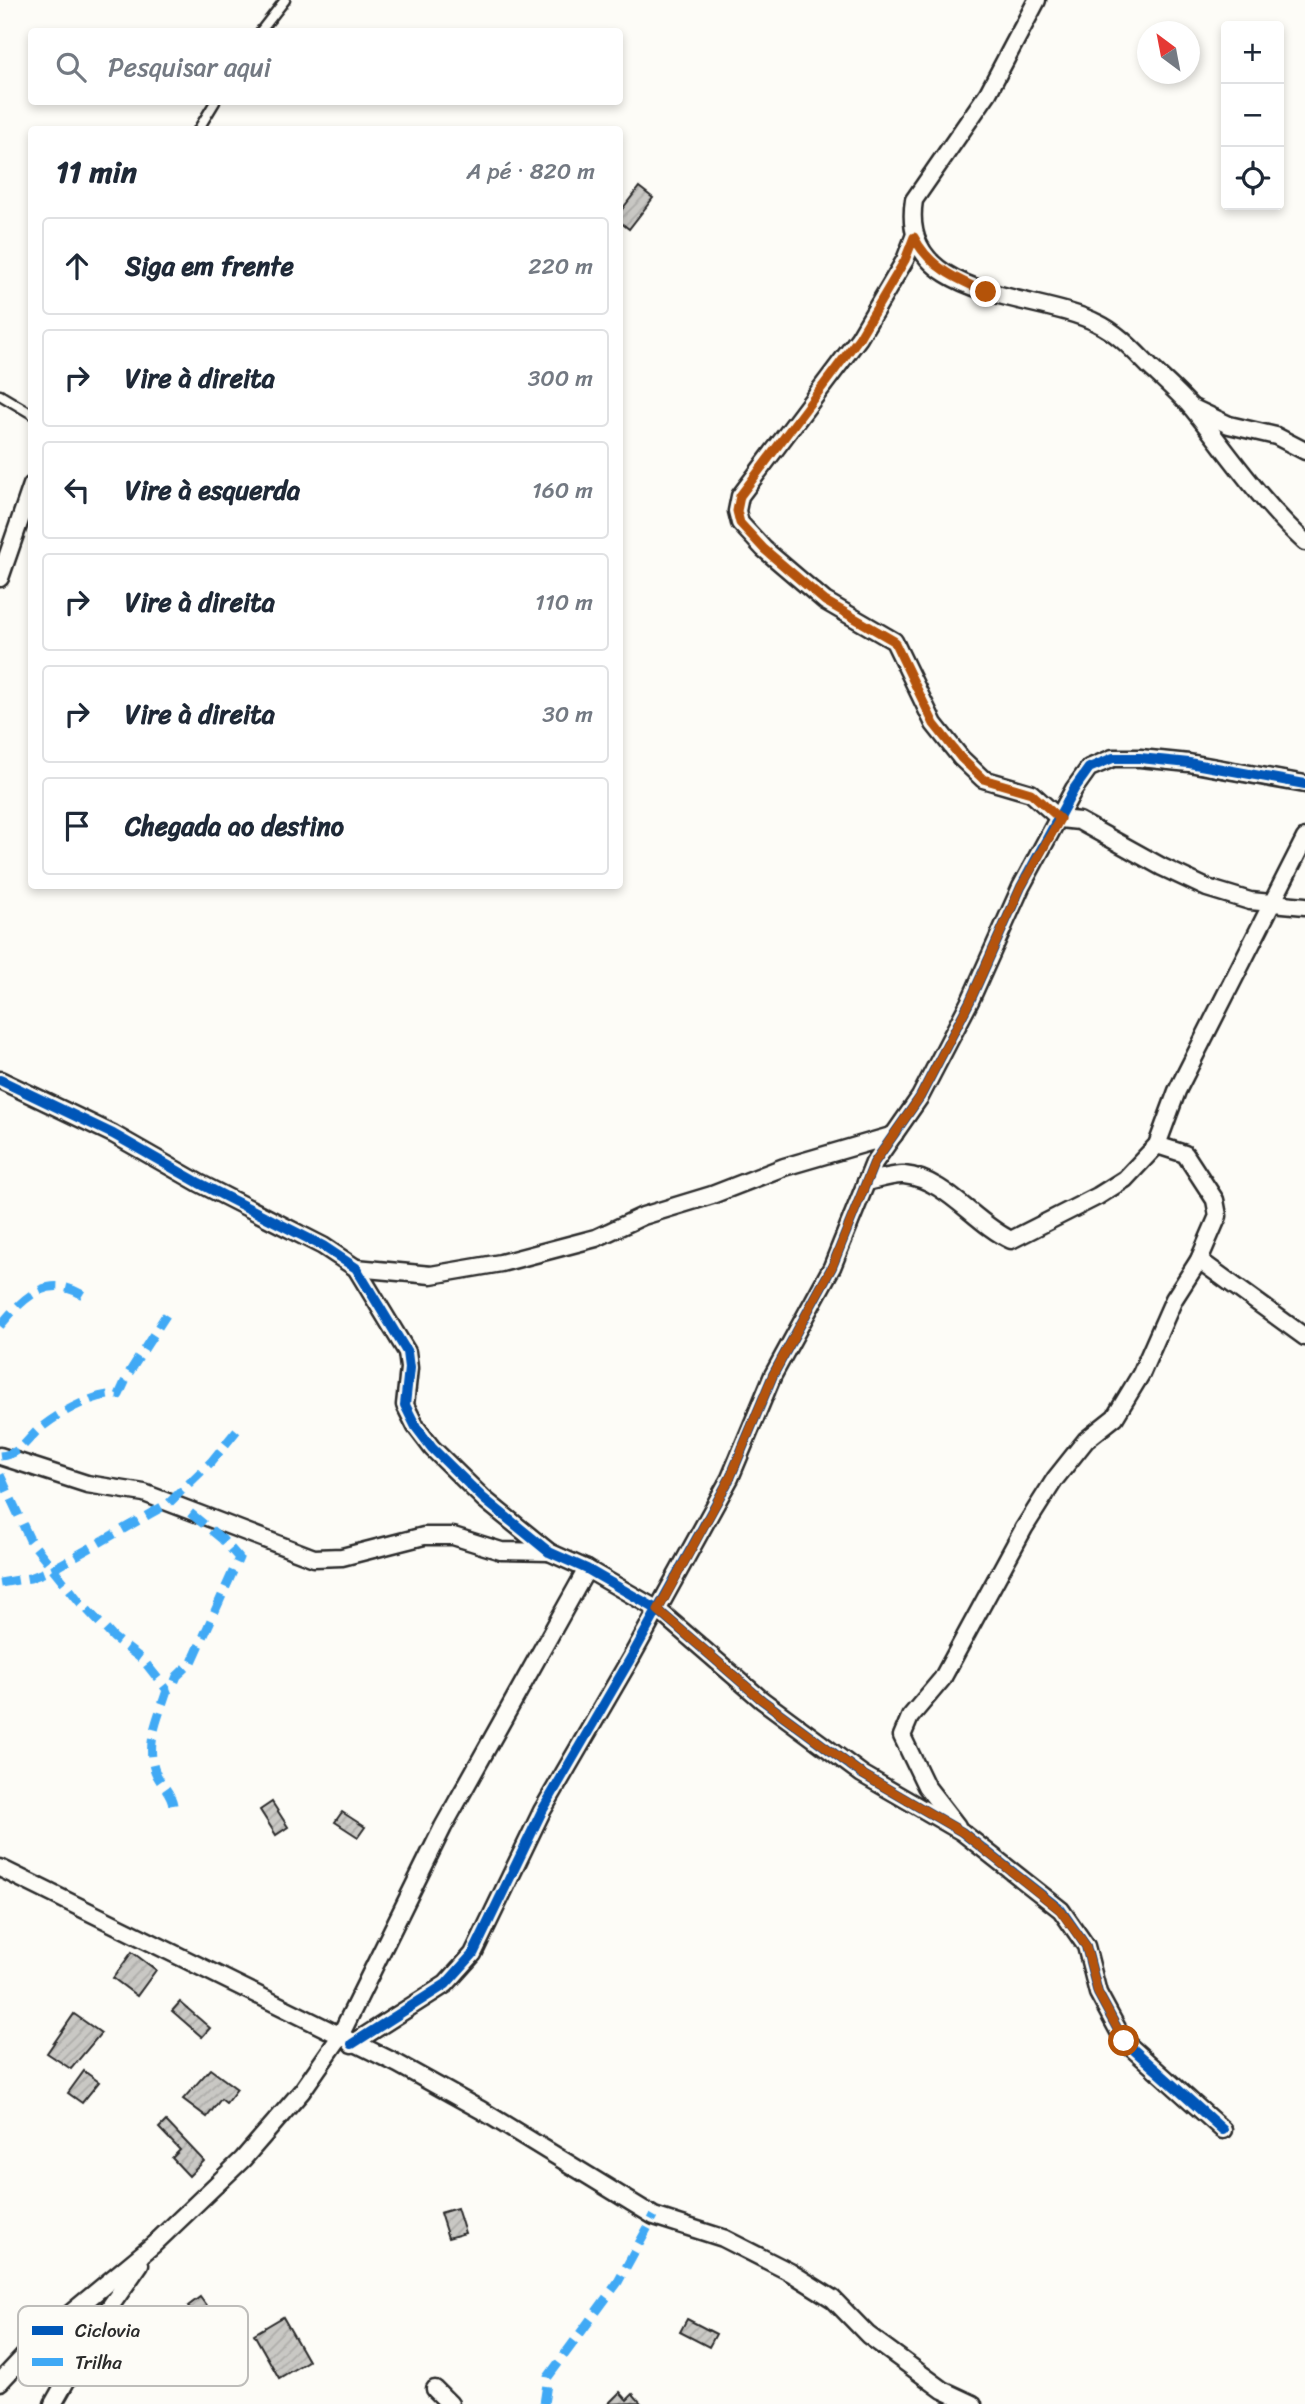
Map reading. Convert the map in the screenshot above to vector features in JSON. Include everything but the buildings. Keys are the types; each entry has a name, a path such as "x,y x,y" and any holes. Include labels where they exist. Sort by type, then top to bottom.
{"street":[{"path":"1037,0 988,93 914,201 911,218 914,237 921,252 947,275 986,292 1095,322 1122,339 1191,406 1253,489 1305,542"},
{"path":"914,237 905,260 859,338 740,496 737,511 740,523 764,549 825,601 894,641 934,724 961,758 983,779 1031,793 1060,819 1091,827 1161,867 1206,888 1250,901 1305,906"},
{"path":"1191,406 1229,425 1276,436 1305,451"},
{"path":"0,578 28,497"},
{"path":"345,2041 446,1984 472,1954 542,1811 658,1610 730,1478 773,1375 832,1267 874,1163 920,1097 970,1001 1021,887 1074,789 1090,768 1113,758 1189,763 1305,784"},
{"path":"866,1182 904,1175 938,1186 994,1232 1011,1240 1098,1196 1125,1179 1157,1145 1177,1091 1305,840"},
{"path":"0,1080 113,1134 199,1183 323,1246 356,1268 407,1352 409,1368 405,1405 416,1427 432,1448 484,1499 549,1552 587,1569 658,1610 762,1700 862,1774 962,1832 1060,1910 1086,1946 1098,1993 1124,2041 1223,2130"},
{"path":"356,1268 431,1275 501,1263 596,1238 643,1216 712,1195 784,1167 894,1135"},
{"path":"962,1832 926,1786 902,1736 910,1717 942,1679 1024,1528 1055,1479 1086,1440 1115,1417 1141,1374 1174,1299 1199,1260 1219,1216 1215,1200 1185,1154 1157,1145"},
{"path":"1199,1260 1305,1337"},
{"path":"0,1456 87,1484 144,1493 314,1558 342,1557 424,1536 453,1536 501,1551 549,1552"},
{"path":"79,2306 153,2245 243,2159 345,2041 443,1827 587,1569"},
{"path":"0,1868 171,1950 345,2041 398,2064 481,2110 654,2216 723,2238 790,2272 833,2299 868,2335 943,2389 973,2404"},
{"path":"110,2306 153,2245"},
{"path":"0,2382 18,2363"},
{"path":"53,2404 63,2386"},
{"path":"435,2389 450,2404"}],"lane":[{"path":"263,28 285,0"},
{"path":"200,126 213,105"},
{"path":"0,395 28,412"}],"marked path":[{"path":"0,1326 27,1298 47,1288 70,1289 83,1295"},
{"path":"0,1456 16,1451 42,1427 74,1406 98,1397 119,1395 129,1373 166,1315"},
{"path":"0,1583 30,1578 53,1569 169,1503 211,1462 242,1424"},
{"path":"0,1475 30,1540 79,1601 114,1638 143,1660 167,1690"},
{"path":"173,1805 152,1761 154,1730 167,1690 172,1688 177,1676 192,1662 239,1558 222,1539 184,1508"},
{"path":"544,2404 548,2377 618,2282 654,2216"}],"cycle path":[{"path":"352,2044 446,1984 473,1954 542,1811 632,1656 730,1478 773,1375 832,1267 874,1163 920,1097 970,1001 1021,887 1074,789 1089,768 1113,758 1140,758 1189,763 1305,784"},
{"path":"0,1080 113,1134 199,1183 323,1246 356,1268 407,1352 409,1368 405,1405 416,1427 432,1448 484,1499 549,1552 587,1569 658,1610 762,1700 862,1774 962,1832 1061,1910 1086,1946 1098,1993 1124,2041 1223,2130"}],"route":[{"path":"986,292 947,275 921,252 914,237 905,260 859,338 740,496 737,511 740,523 764,549 825,601 894,641 906,660 934,724 961,758 983,779 1031,793 1060,819 1021,887 970,1001 920,1097 874,1163 832,1267 773,1375 730,1478 658,1610 762,1700 862,1774 962,1832 1060,1910 1086,1946 1098,1993 1124,2041"}]}
